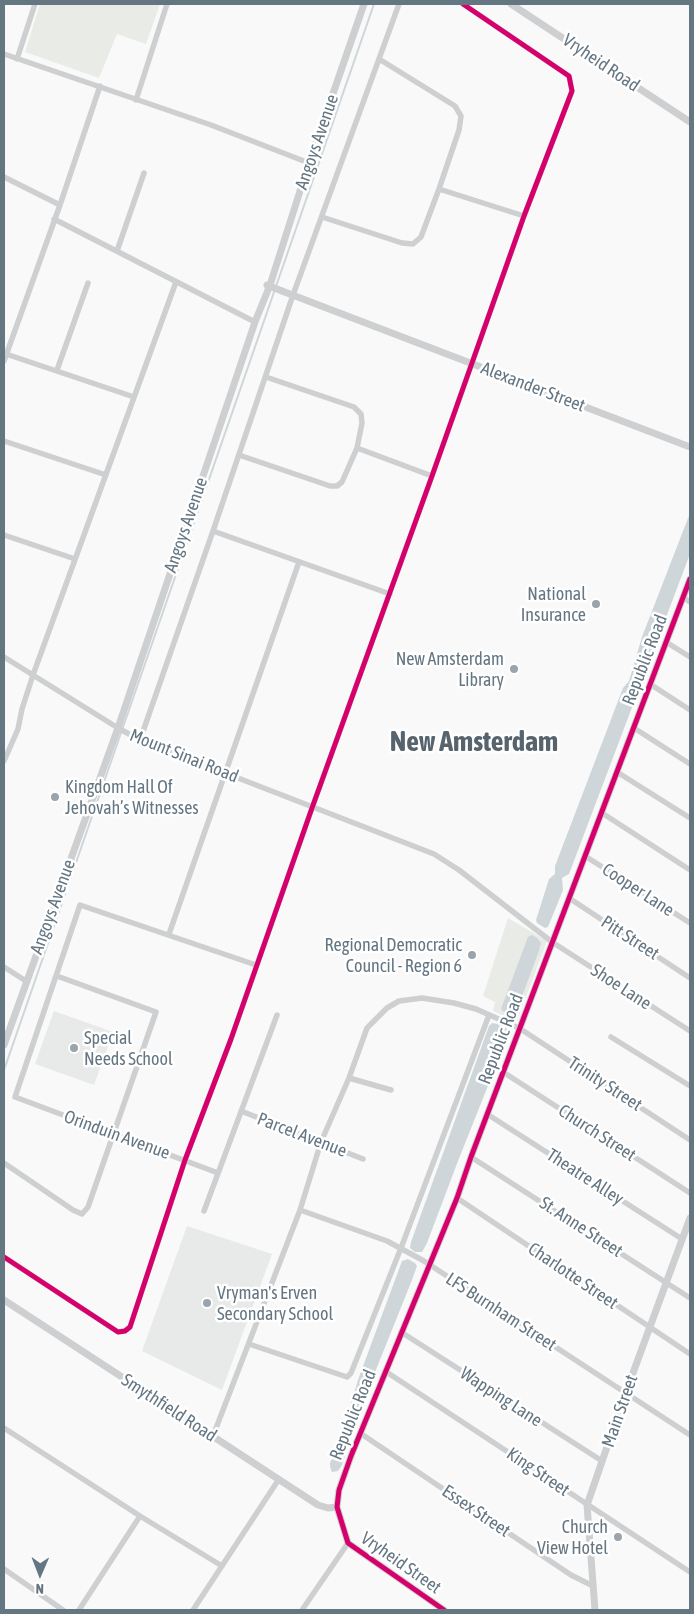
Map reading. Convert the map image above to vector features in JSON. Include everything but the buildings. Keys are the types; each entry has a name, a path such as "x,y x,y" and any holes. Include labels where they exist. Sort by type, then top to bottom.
{"street":[{"path":"17,59 35,4"},
{"path":"136,100 167,4"},
{"name":"Angoys Avenue","path":"4,1045 119,729 364,4"},
{"path":"140,740 293,295 399,4"},
{"path":"4,1258 118,1332 125,1332 130,1327 185,1160 231,1039 524,216 572,91 569,76 463,4"},
{"name":"Vryheid Road","path":"511,4 690,122"},
{"path":"4,54 210,125 309,163"},
{"path":"322,217 402,244 413,244 420,237 439,189 461,116 455,106 379,59"},
{"path":"4,361 100,86"},
{"path":"117,251 144,173"},
{"path":"4,177 60,205"},
{"path":"439,189 524,216"},
{"path":"54,219 255,322"},
{"path":"4,761 18,729 33,675 176,282"},
{"path":"57,370 88,283"},
{"name":"Alexander Street","path":"268,285 690,447"},
{"path":"6,354 134,397"},
{"path":"239,455 330,486 338,486 342,482 357,448 362,424 361,414 354,407 266,377"},
{"path":"4,442 106,475"},
{"path":"357,448 432,476"},
{"path":"213,531 390,594"},
{"path":"4,535 75,558"},
{"path":"170,934 299,562"},
{"name":"Republic Road","path":"337,1507 338,1490 456,1198 690,579"},
{"path":"684,597 690,602"},
{"path":"666,642 690,657"},
{"name":"Mount Sinai Road","path":"4,656 119,729 140,740 434,854 459,870 552,942"},
{"path":"650,684 690,710"},
{"path":"634,728 690,764"},
{"path":"617,772 690,818"},
{"path":"602,813 690,870"},
{"name":"Cooper Lane","path":"585,856 690,924"},
{"name":"Pitt Street","path":"569,898 690,978"},
{"path":"4,1163 73,1210 82,1214 88,1207 156,1012 57,976 80,905 170,934 256,965"},
{"name":"Shoe Lane","path":"552,942 690,1032"},
{"path":"4,967 26,981"},
{"name":"Orinduin Avenue","path":"57,976 15,1097 218,1173"},
{"name":"Trinity Street","path":"213,1436 300,1210 321,1142 349,1078 367,1028 387,1008 399,1001 422,998 454,1003 520,1028 690,1140"},
{"path":"204,1211 277,1015"},
{"path":"249,1344 346,1377 351,1373 401,1248 489,1015"},
{"path":"611,1036 690,1086"},
{"name":"Church Street","path":"503,1072 690,1193"},
{"path":"349,1078 391,1090"},
{"name":"Parcel Avenue","path":"241,1111 363,1159"},
{"name":"Theatre Alley","path":"487,1114 682,1239"},
{"name":"St. Anne Street","path":"471,1157 690,1298"},
{"name":"Charlotte Street","path":"456,1198 690,1354"},
{"name":"LFS Burnham Street","path":"300,1210 387,1241 401,1248 690,1435"},
{"name":"Main Street","path":"595,1610 587,1504 690,1218"},
{"name":"Smythfield Road","path":"4,1300 318,1505 328,1508 337,1507"},
{"name":"Wapping Lane","path":"401,1332 602,1461"},
{"name":"King Street","path":"385,1370 690,1572"},
{"path":"4,1428 140,1516 222,1566"},
{"name":"Essex Street","path":"360,1433 571,1575 593,1586"},
{"path":"193,1610 279,1479"},
{"name":"Vryheid Street","path":"337,1507 348,1543 444,1610"},
{"path":"79,1610 140,1516"},
{"path":"302,1610 348,1543"},
{"path":"4,1569 63,1610"}],"shaded area":[{"path":"40,4 160,4 146,44 117,34 99,78 25,52"},
{"path":"690,513 690,554 569,874 562,878 563,890 548,927 545,928 537,923 536,920 549,879 555,874 555,866 623,688 629,681 642,637"},
{"path":"508,918 547,941 517,1021 493,1011 495,1002 483,996"},
{"path":"532,935 541,943 539,951 515,1015 506,1014 501,1009 528,937"},
{"name":"Special Needs School","path":"54,1011 113,1032 94,1085 35,1064"},
{"path":"492,1023 505,1025 509,1033 427,1243 422,1252 415,1252 410,1248 411,1242 489,1026"},
{"name":"Vryman's Erven Secondary School","path":"187,1226 272,1254 222,1390 142,1351"},
{"path":"408,1259 417,1266 365,1397 342,1465 338,1471 332,1472 330,1462 334,1457 359,1377 402,1261"}],"waterway":[{"path":"4,1070 374,4"}],"cycle path":[{"path":"4,1257 118,1332 125,1331 130,1327 185,1160 231,1039 524,216 572,91 569,76 463,4"},
{"path":"444,1610 348,1543 337,1507 339,1490 351,1456 457,1198 690,579"}],"place":[{"name":"National Insurance","path":"596,604"},
{"name":"New Amsterdam Library","path":"514,669"},
{"name":"Kingdom Hall Of Jehovah’s Witnesses","path":"55,797"},
{"name":"Regional Democratic Council - Region 6","path":"472,955"},
{"name":"Special Needs School","path":"74,1048"},
{"name":"Vryman's Erven Secondary School","path":"207,1303"},
{"name":"Church View Hotel","path":"618,1537"}],"district":[{"name":"New Amsterdam","path":"474,742"}]}
